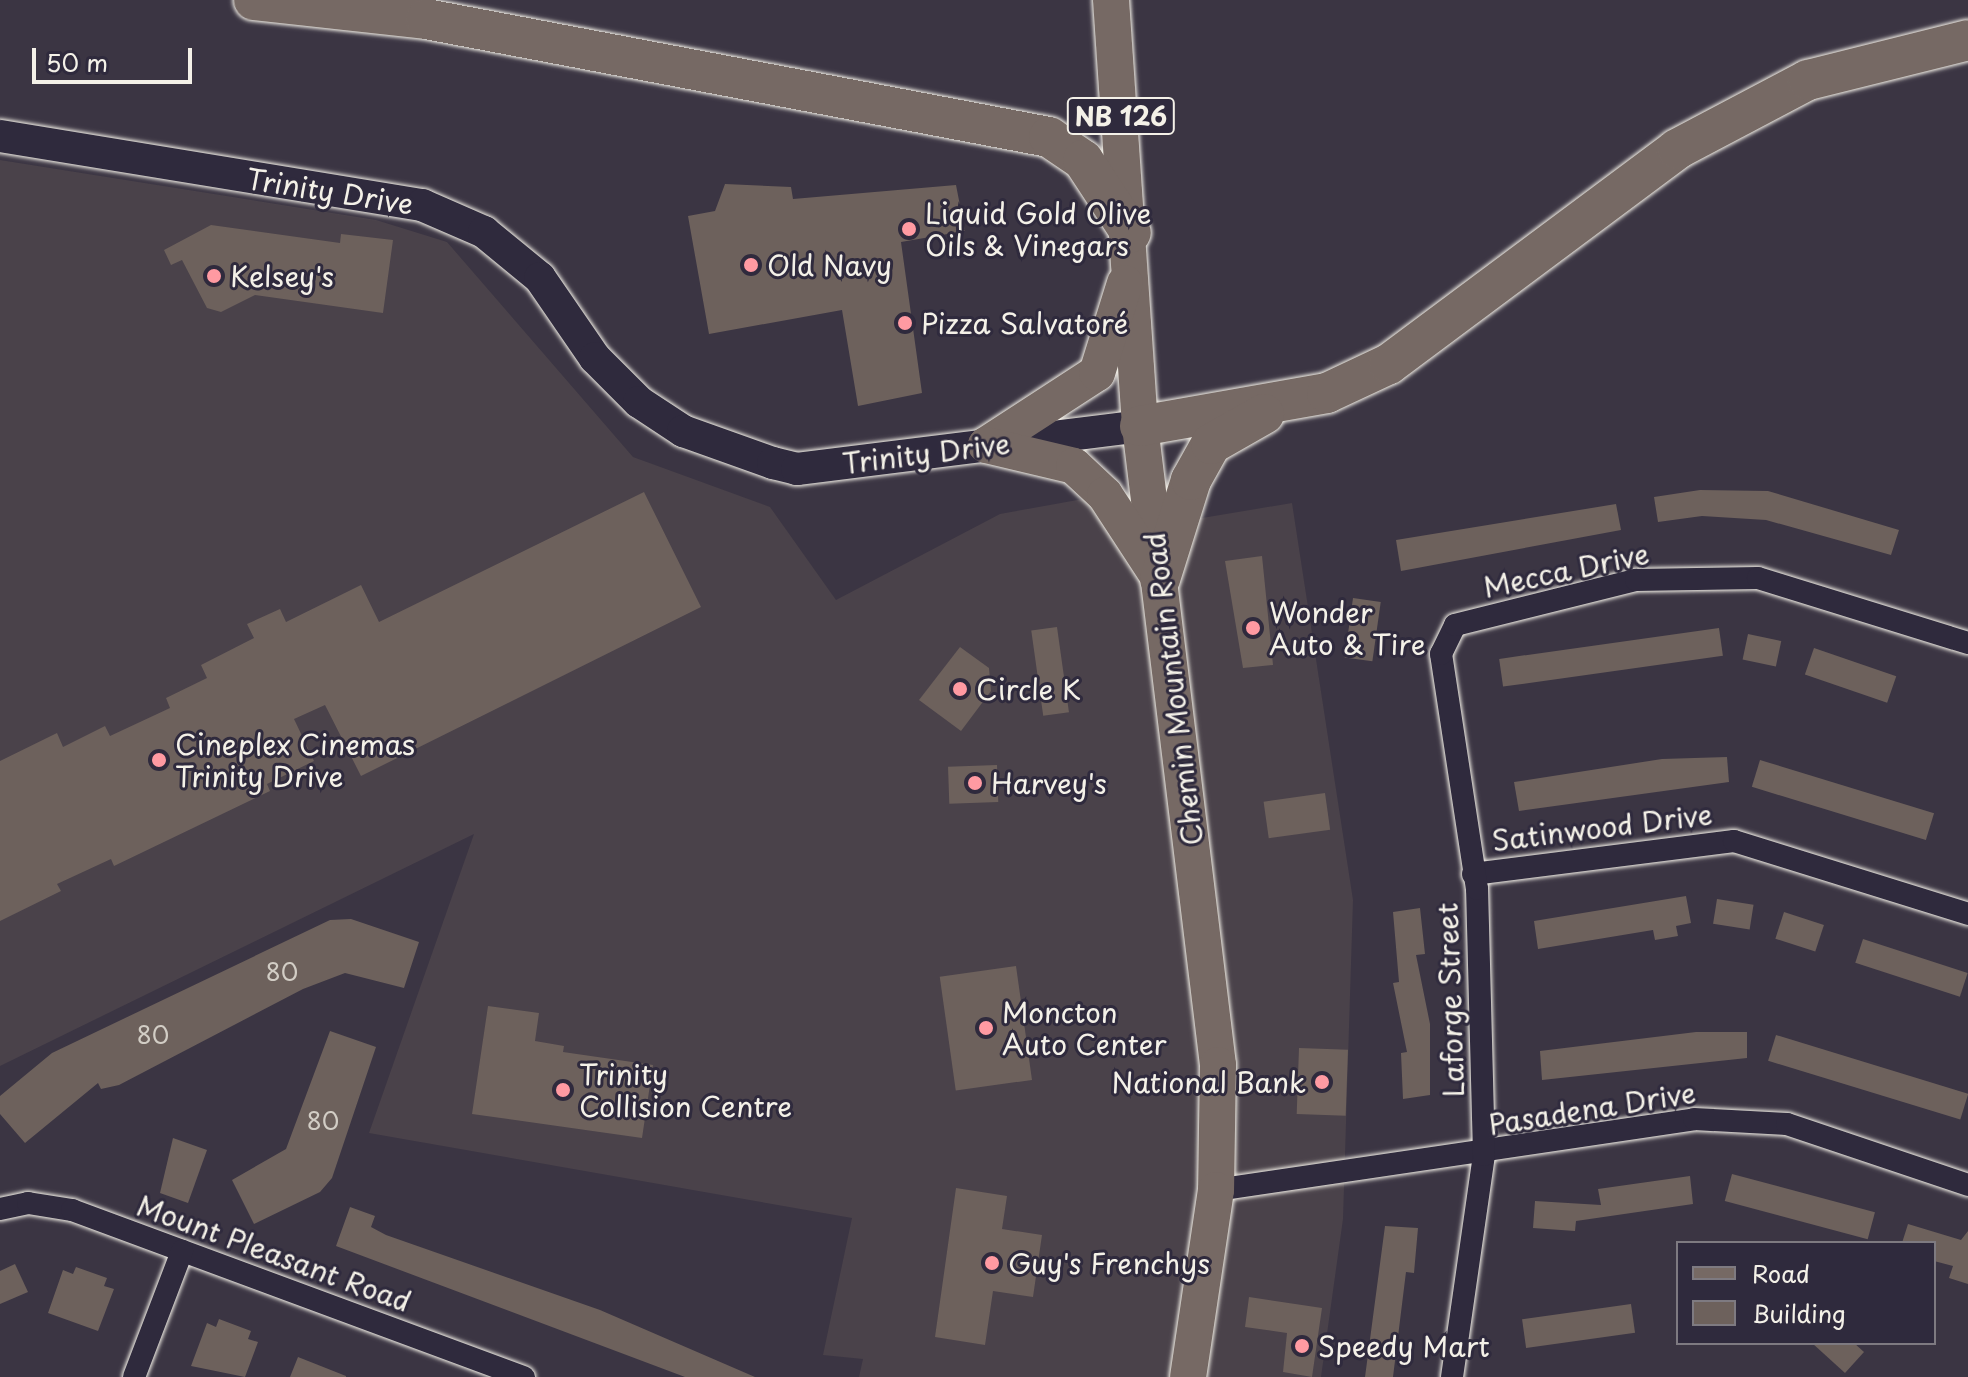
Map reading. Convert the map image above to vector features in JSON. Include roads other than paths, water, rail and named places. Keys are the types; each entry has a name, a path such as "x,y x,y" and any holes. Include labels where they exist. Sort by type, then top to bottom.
{"highway":[{"path":"254,0 426,19 1049,137 1083,160 1132,247"},
{"path":"1140,426 1327,393 1389,364 1690,142 1808,80 1968,40"},
{"path":"1160,579 1191,480 1211,444 1288,400"}],"main road":[{"name":"Chemin Mountain Road","path":"1111,0 1132,247 1140,426 1218,1065 1216,1190 1188,1377"},
{"path":"986,445 1097,373 1132,247"},
{"path":"986,445 1074,466 1105,495 1160,579"}],"street":[{"name":"Trinity Drive","path":"0,136 422,205 484,232 540,278 595,358 639,402 728,451 797,469 1140,426"},
{"name":"Mecca Drive","path":"1455,625 1636,580 1758,578 1968,643"},
{"name":"Laforge Street","path":"1452,1377 1484,1155 1473,874 1445,713 1441,654 1455,625"},
{"name":"Satinwood Drive","path":"1473,874 1734,841 1968,914"},
{"name":"Pasadena Drive","path":"1216,1190 1484,1155 1694,1119 1787,1124 1968,1185"},
{"name":"Mount Pleasant Road","path":"0,1209 28,1203 72,1210 524,1377"},
{"path":"134,1377 182,1251"}],"place":[{"name":"Liquid Gold Olive Oils & Vinegars","path":"909,229"},
{"name":"Old Navy","path":"751,265"},
{"name":"Kelsey's","path":"214,276"},
{"name":"Pizza Salvatoré","path":"905,323"},
{"name":"Wonder Auto & Tire","path":"1253,628"},
{"name":"Circle K","path":"960,689"},
{"name":"Cineplex Cinemas Trinity Drive","path":"159,760"},
{"name":"Harvey's","path":"975,783"},
{"name":"Moncton Auto Center","path":"986,1028"},
{"name":"National Bank","path":"1322,1082"},
{"name":"Trinity Collision Centre","path":"563,1090"},
{"name":"Guy's Frenchys","path":"992,1263"},
{"name":"Speedy Mart","path":"1302,1346"}]}
